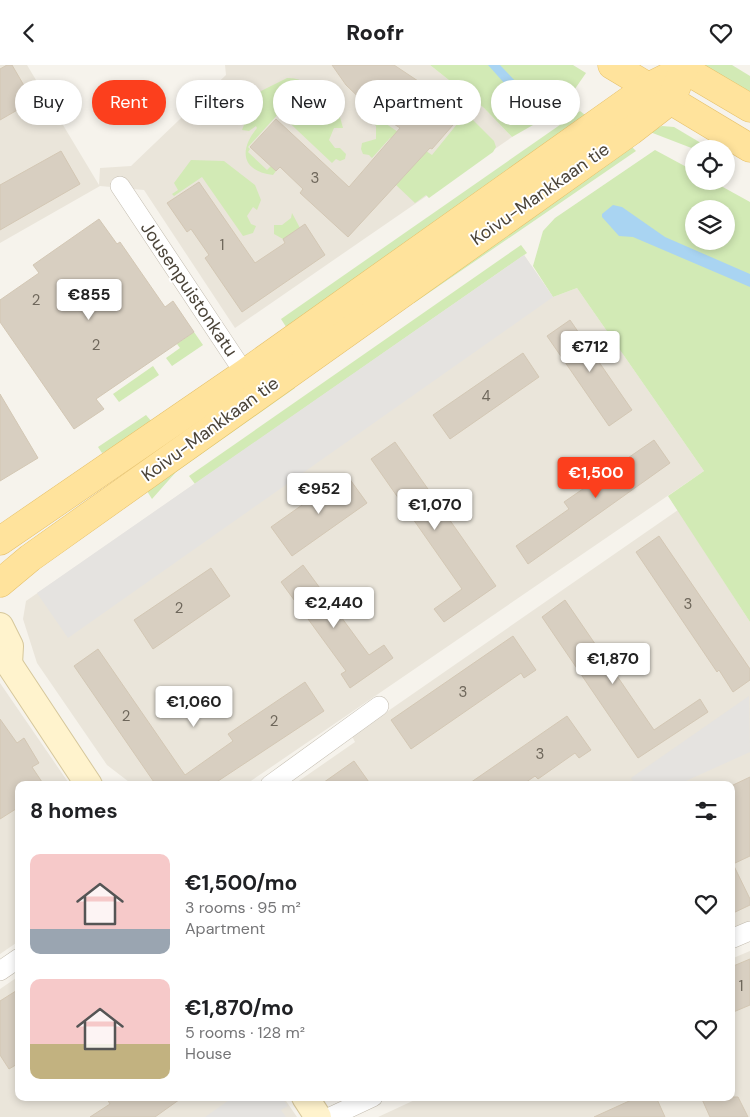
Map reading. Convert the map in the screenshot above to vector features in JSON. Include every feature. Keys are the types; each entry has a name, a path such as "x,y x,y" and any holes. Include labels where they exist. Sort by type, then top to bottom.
{"main road":[{"path":"612,65 750,149"},
{"path":"681,67 750,108"},
{"name":"Koivu-Mankkaan tie","path":"0,583 251,383 659,93 681,67"},
{"name":"Koivu-Mankkaan tie","path":"0,541 251,383"}],"street":[{"name":"Jousenpuistonkatu","path":"120,186 251,383"},
{"path":"0,626 10,647 5,662 86,781"},
{"path":"276,781 379,706"},
{"path":"735,937 750,931"},
{"path":"0,971 15,961"},
{"path":"308,1101 318,1117"},
{"path":"330,1117 364,1101"}],"shaded area":[{"path":"0,65 27,65 36,80 15,80 15,125 63,125 99,185 100,168 131,166 176,123 176,125 263,125 263,80 221,80 226,75 225,65 430,65 449,80 355,80 355,125 481,125 481,106 491,115 491,125 500,125 512,137 235,328 144,190 100,186 0,243"},
{"path":"524,255 553,297 577,288 704,471 251,781 128,781 107,765 37,663 23,619 26,601"},
{"path":"524,255 553,297 68,638 37,593"},
{"path":"678,510 750,622 750,922 735,928 735,781 299,781 355,742 352,736"},
{"path":"0,683 67,781 15,781 15,944 0,954"},
{"path":"749,696 750,752 686,781 633,781 631,778"},
{"path":"750,951 750,1117 378,1117 413,1101 735,1101 735,957"},
{"path":"15,979 15,1101 286,1101 297,1117 0,1117 0,989"},
{"path":"228,1101 284,1101 288,1106 281,1110 286,1117 205,1117"}],"green space":[{"path":"430,65 573,65 586,73 580,82 580,80 491,80 491,115 481,106 481,80 449,80"},
{"path":"699,65 732,65 750,76 750,95"},
{"path":"292,78 300,80 283,80"},
{"path":"273,85 273,120 248,147 250,149 248,152 267,170 271,166 276,171 273,175 254,169 246,158 247,144 257,128 256,126 249,131 242,130 244,125 263,125 263,90"},
{"path":"580,111 589,118 580,124"},
{"path":"292,125 342,125 343,128 334,128 329,140 335,148 340,148 346,154 345,159 340,161 336,159 332,163"},
{"path":"388,125 432,155 456,125 478,125 494,141 496,147 493,152 429,198 426,195 415,203 396,185 416,162 390,138 372,158 369,155 363,154 361,149 362,143 376,139 376,126"},
{"path":"500,125 533,125 512,137"},
{"path":"560,125 579,125 290,333 281,319"},
{"path":"662,126 674,127 696,140 685,140 685,146 650,132"},
{"path":"630,145 636,151 414,303 410,297"},
{"path":"655,150 685,166 685,190 728,190 750,202 750,622 668,496 704,471 577,288 553,297 533,266 543,231 555,218"},
{"path":"191,160 224,161 255,185 261,200 257,210 253,207 247,216 251,224 256,226 253,233 243,236 202,177 174,196 172,194 178,190 174,183"},
{"path":"292,213 300,228 283,239 274,234 274,225 282,225 291,218"},
{"path":"521,245 527,253 195,484 189,476"},
{"path":"194,332 203,345 172,366 166,358 180,348 177,344"},
{"path":"153,366 159,375 119,402 113,394"},
{"path":"290,382 295,388 176,472 152,499 147,491"},
{"path":"146,415 152,422 149,431 102,453 98,447"}],"water":[{"path":"488,65 500,65 514,80 501,80"},
{"path":"613,205 622,207 665,237 685,246 685,250 695,250 750,274 750,287 633,237 619,236 602,217 602,214"}],"building":[{"path":"7,65 12,65 21,80 15,80 15,111 0,120 0,69"},
{"path":"332,65 394,65 416,80 355,80 355,94 346,85 345,80 342,80"},
{"path":"273,122 273,125 282,125 349,187 400,128 396,125 453,125 348,237 300,193 303,189 280,167 276,171 250,147"},
{"path":"61,151 80,184 0,230 0,185"},
{"path":"199,182 255,263 285,243 283,239 305,224 325,255 242,312 205,258 209,255 191,229 187,232 167,203"},
{"path":"99,219 117,244 120,242 165,307 173,301 194,332 96,399 104,409 74,429 0,322 0,300 39,273 33,265"},
{"path":"570,320 632,410 609,426 547,336"},
{"path":"523,353 539,377 450,439 433,415"},
{"path":"0,394 38,458 0,481"},
{"path":"654,440 670,463 528,564 516,546 569,509 564,502"},
{"path":"395,442 496,586 444,622 434,609 462,589 371,459"},
{"path":"346,474 367,503 292,556 271,527"},
{"path":"659,536 750,669 750,680 733,692 719,670 717,672 636,552"},
{"path":"303,565 369,655 384,645 393,658 350,688 341,674 346,671 281,582"},
{"path":"211,568 230,596 153,649 134,620"},
{"path":"565,600 654,730 700,699 708,712 638,758 542,617"},
{"path":"513,636 536,670 524,678 521,673 411,749 391,720"},
{"path":"98,649 185,775 233,741 228,734 305,682 324,711 218,781 153,781 74,666"},
{"path":"567,716 591,750 579,758 575,753 538,779 535,776 528,781 473,781"},
{"path":"0,719 17,743 24,738 39,763 32,767 41,781 15,781 15,810 0,819"},
{"path":"354,761 368,781 326,781"},
{"path":"750,777 750,856 735,863 735,784"},
{"path":"735,868 750,899 750,905 735,912"},
{"path":"750,959 750,1005 735,1011 735,965"},
{"path":"15,992 15,1065 9,1069 0,1055 0,1001"},
{"path":"735,1097 738,1097 748,1117 710,1117 703,1101 735,1101"},
{"path":"108,1101 177,1101 155,1117 90,1117 110,1104"},
{"path":"629,1101 658,1101 665,1117 594,1117"}]}
